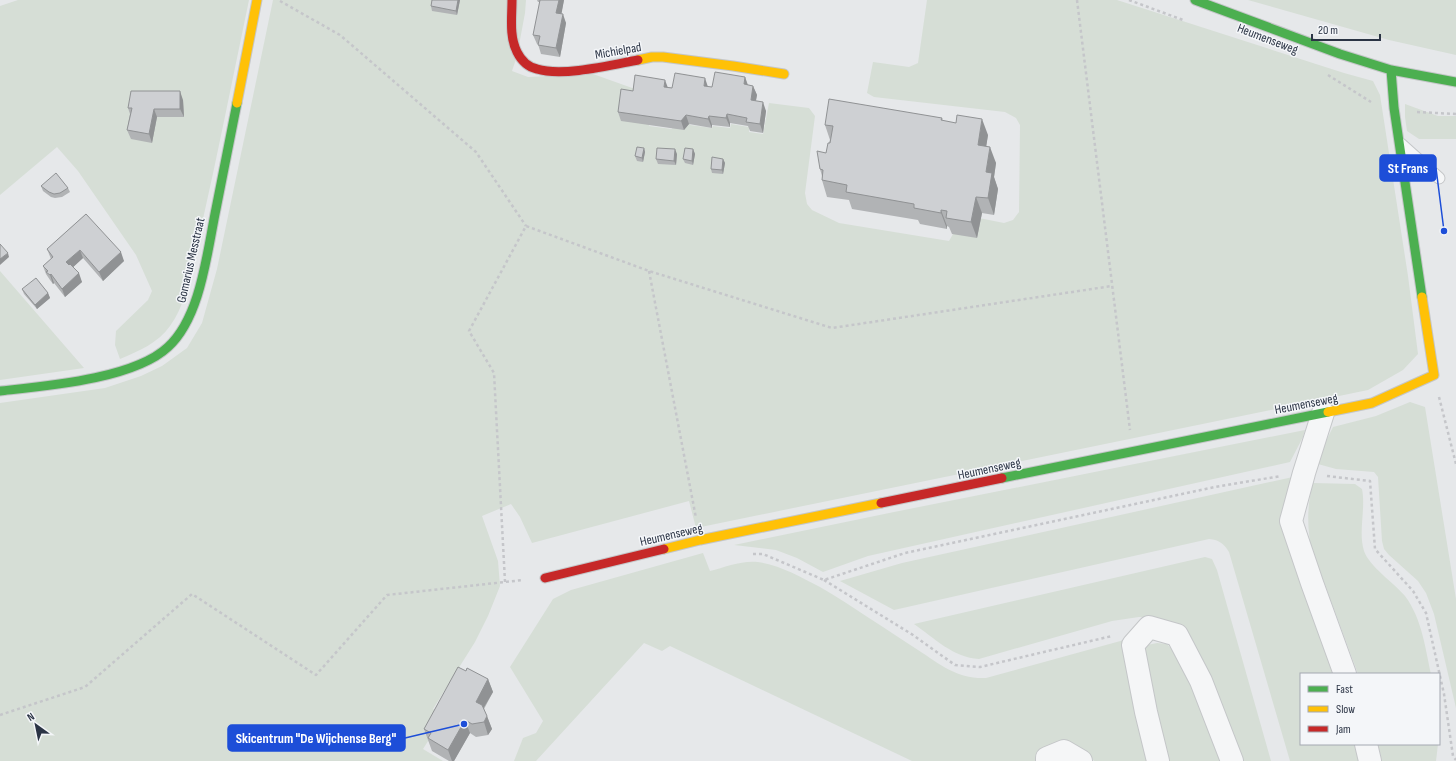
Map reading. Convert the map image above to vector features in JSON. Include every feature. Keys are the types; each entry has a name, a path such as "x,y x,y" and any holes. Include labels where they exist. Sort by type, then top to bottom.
{"street":[{"name":"Gomarius Messtraat","path":"0,391 95,378 130,368 152,358 169,347 181,334 192,312 203,273 257,0"},
{"name":"Michielpad","path":"512,0 514,49 527,65 542,71 570,72 654,57 717,63 784,74"},
{"name":"Heumenseweg","path":"1195,0 1340,54 1391,70 1456,82"},
{"path":"1391,70 1394,108 1434,374"},
{"name":"Heumenseweg","path":"545,578 700,540 1372,403 1434,374"},
{"path":"1323,413 1290,521 1345,673"},
{"path":"1158,761 1146,712 1133,645 1149,627 1177,635 1201,681 1232,761"},
{"path":"1366,745 1370,761"},
{"path":"1047,761 1047,758 1064,751 1081,761"}],"lane":[{"path":"1399,142 1439,178"}],"path":[{"path":"278,0 340,35 476,152 526,226 649,271 832,328 1112,286"},
{"path":"1077,0 1132,452"},
{"path":"1129,0 1187,22"},
{"path":"1325,74 1370,102 1411,112 1456,114"},
{"path":"505,582 494,373 469,331 526,226"},
{"path":"649,271 700,540"},
{"path":"1434,374 1456,464"},
{"path":"824,580 905,553 1215,487 1304,473 1370,481 1375,549 1413,591 1426,613 1439,673"},
{"path":"748,554 763,554 824,580 914,635 955,665 980,667 1149,627"},
{"path":"0,715 85,687 192,594 316,675 387,595 545,578"},
{"path":"1440,676 1444,694 1452,756 1456,760"}],"shaded area":[{"path":"18,0 249,0 193,266 186,292 176,316 165,332 154,342 141,350 120,359 115,345 116,331 148,300 152,291 136,255 78,171 57,147 0,195 0,6"},
{"path":"273,0 526,0 517,56 512,71 528,77 593,74 635,89 650,117 649,126 672,129 675,116 691,118 690,125 712,128 713,126 730,128 731,124 749,127 749,132 763,134 769,103 809,108 815,116 805,193 807,204 812,210 839,223 949,241 964,215 1004,223 1013,220 1019,212 1020,125 1016,118 1005,112 874,97 867,93 873,62 909,67 918,63 927,0 1117,0 1373,81 1380,95 1408,276 1418,354 1403,370 1368,390 696,528 689,501 532,543 520,517 511,504 482,516 498,561 500,586 488,616 475,642 433,709 444,716 423,749 443,761 0,761 0,403 105,388 141,376 162,366 187,348 202,323 217,269"},
{"path":"1248,0 1456,0 1456,55 1389,40"},
{"path":"1405,104 1438,116 1456,116 1456,139 1419,139 1407,131"},
{"path":"0,271 84,368 0,380"},
{"path":"1410,402 1425,407 1456,599 1456,708 1434,614 1426,593 1418,581 1384,549 1382,541 1378,477 1374,472 1336,469 1318,464 1325,443 1333,427 1376,416"},
{"path":"1305,430 1290,462 868,556 823,572 797,558 776,550 734,545 894,512"},
{"path":"1293,477 1288,504 1338,673 1300,673 1300,745 1358,745 1362,761 1290,761 1229,552 1219,541 1209,539 894,610 840,581 902,563"},
{"path":"1313,483 1355,484 1362,489 1362,544 1364,551 1371,563 1405,596 1411,605 1422,634 1431,673 1358,673 1311,547 1308,515"},
{"path":"703,553 710,571 734,564 758,562 790,572 833,595 942,666 958,674 966,676 986,678 1124,640 1150,761 1094,761 1089,754 1073,746 1040,761 912,761 670,646 662,651 644,643 536,761 514,761 523,738 536,733 543,721 510,667 553,599 571,590"},
{"path":"1205,557 1212,559 1217,570 1271,761 1241,761 1156,618 1139,617 1112,621 979,659 970,658 953,651 914,624"},
{"path":"1157,643 1167,644 1174,652 1187,676 1222,761 1167,761 1142,652 1147,645"},
{"path":"1378,745 1438,745 1436,761 1382,761"}],"building":[{"path":"432,0 458,0 456,11 431,6"},
{"path":"540,0 559,0 556,13 563,14 556,48 538,45 540,36 533,35"},
{"path":"715,72 745,77 744,84 753,86 751,100 763,102 760,124 746,122 747,118 727,114 726,118 709,116 708,119 686,115 681,121 618,112 621,89 633,91 635,75 665,80 664,87 672,88 675,73 705,78 704,86 712,87"},
{"path":"131,91 180,91 180,109 154,109 149,134 127,130 132,108 128,108"},
{"path":"829,99 942,118 941,120 956,123 957,115 982,119 978,145 990,147 986,172 992,173 988,198 976,197 971,222 946,218 947,211 941,210 941,213 914,208 914,204 846,192 847,185 822,180 823,170 820,169 817,151 826,153 828,143 830,143 833,126 825,125"},
{"path":"637,147 644,148 642,158 635,156"},
{"path":"657,148 675,149 674,161 656,159"},
{"path":"685,148 693,149 692,161 683,159"},
{"path":"712,157 723,159 722,170 711,169"},
{"path":"56,173 68,188 60,193 54,194 41,186"},
{"path":"86,214 121,252 99,272 80,250 66,262 79,273 62,289 51,274 50,275 46,272 48,271 43,266 53,257 47,249"},
{"path":"0,244 8,253 0,259"},
{"path":"36,278 48,293 35,305 22,289"},
{"path":"458,667 466,671 467,668 488,679 476,702 482,705 487,716 484,722 472,724 465,720 448,750 428,738 431,733 424,729"}],"traffic: fast":[{"path":"1195,0 1340,54 1391,70 1456,82"},
{"path":"1391,70 1394,108 1422,297"},
{"path":"0,391 41,387 88,379 112,374 134,367 153,358 168,347 179,334 188,319 195,301 206,264 237,103"},
{"path":"1002,478 1328,412"}],"traffic: slow":[{"path":"237,103 257,0"},
{"path":"638,60 652,57 663,57 784,74"},
{"path":"1328,412 1372,403 1434,375 1422,297"},
{"path":"664,549 700,540 881,503"}],"traffic: jam":[{"path":"512,0 514,46 525,63 531,67 560,72 601,67 638,60"},
{"path":"881,503 1002,478"},
{"path":"545,578 664,549"}],"place":[{"name":"St Frans","path":"1444,231"},
{"name":"Skicentrum \"De Wijchense Berg\"","path":"464,724"}]}
